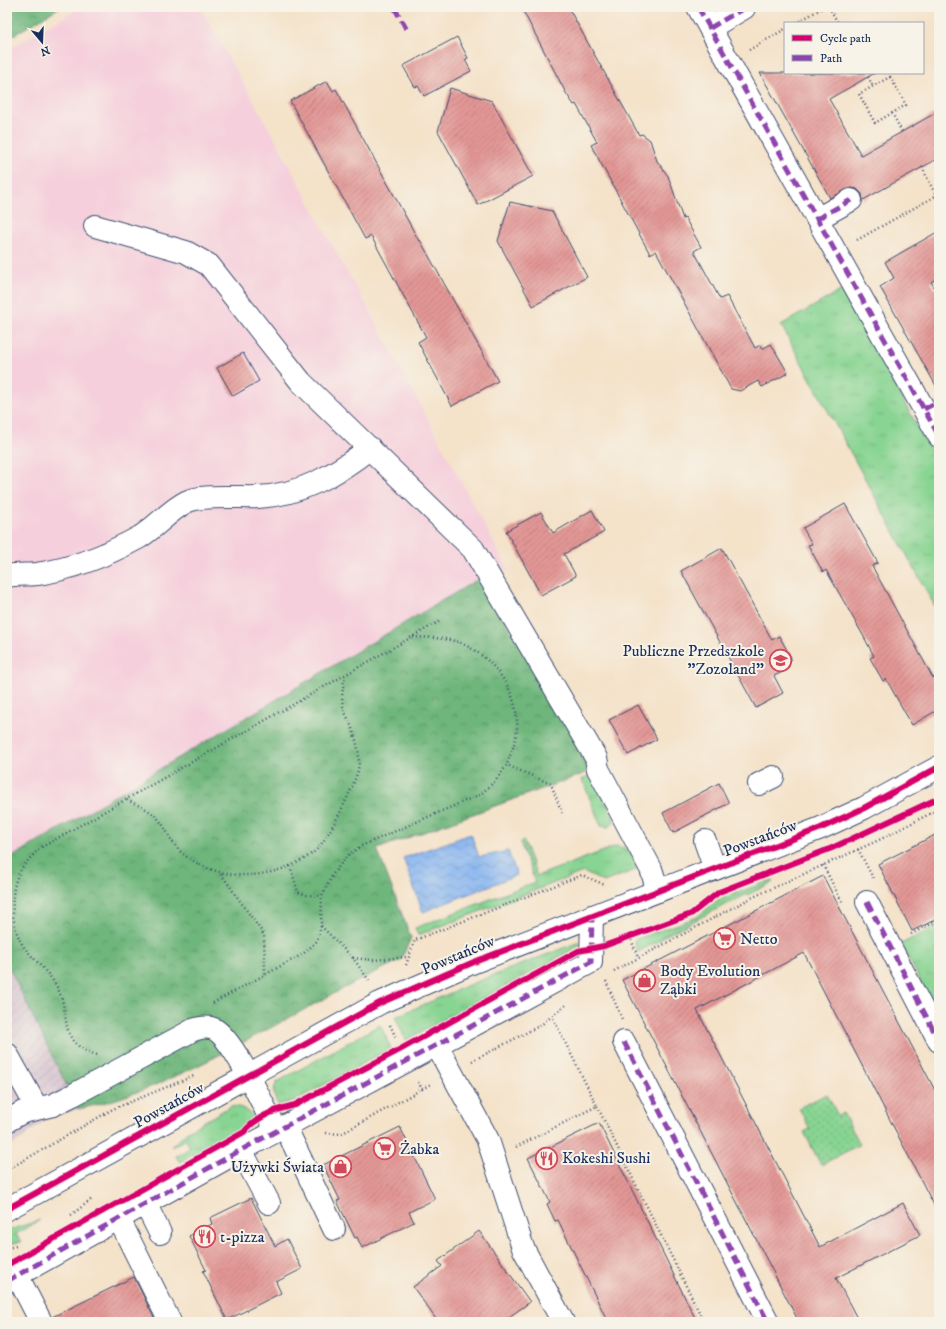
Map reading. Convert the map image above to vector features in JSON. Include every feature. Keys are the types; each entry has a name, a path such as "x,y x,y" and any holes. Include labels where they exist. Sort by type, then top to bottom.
{"street":[{"path":"698,7 836,252 931,405 939,436"},
{"path":"710,28 744,8"},
{"path":"817,219 851,200"},
{"path":"95,226 186,252 209,265 301,382 473,549 596,758 598,769 636,822 658,891"},
{"path":"7,576 37,574 72,566 105,553 140,536 186,501 211,498 260,497 288,494 317,482 346,467 370,448"},
{"name":"Powstańców","path":"7,1209 380,1003 474,962 821,828 864,808 939,767"},
{"path":"705,841 715,869"},
{"path":"858,902 939,1041"},
{"path":"41,1322 12,1278 280,1128 436,1044 595,962 592,916"},
{"path":"7,1121 23,1112 53,1105 193,1030 202,1027 214,1029 224,1037 237,1055 247,1076 280,1128 334,1230"},
{"path":"624,1034 768,1322"},
{"path":"436,1044 488,1140 523,1248 563,1322"},
{"path":"7,1054 37,1108"},
{"path":"241,1150 269,1203"},
{"path":"145,1203 160,1233"},
{"path":"118,1218 170,1322"}],"path":[{"path":"798,22 824,7"},
{"path":"829,7 837,22"},
{"path":"729,62 784,30"},
{"path":"868,77 873,86"},
{"path":"890,77 906,105 892,114 875,123 859,94 890,77"},
{"path":"892,114 902,132"},
{"path":"922,167 938,195 939,202"},
{"path":"836,252 938,195"},
{"path":"98,1055 88,1052 69,1035 58,988 18,936 14,922 12,893 17,877 34,854 440,621"},
{"path":"209,1005 303,954 317,940 321,926 322,896 333,874 347,856 361,846 481,794 495,781 507,765 515,743 517,723 515,704 505,681 496,668 483,657 464,645 443,639 413,637"},
{"path":"126,800 154,814 178,848 192,860 221,873 267,874 290,866 315,851 349,796 358,770 356,738 343,707 342,689 345,676"},
{"path":"507,765 551,784 562,813"},
{"path":"611,973 751,898 858,849 939,809"},
{"path":"858,849 868,868"},
{"path":"823,865 844,904 858,902"},
{"path":"290,866 298,892 306,895 322,896"},
{"path":"221,873 264,935 265,974"},
{"path":"321,926 353,958 369,982"},
{"path":"624,1034 595,962 604,946 637,934"},
{"path":"630,936 638,958"},
{"path":"353,958 374,960 408,957"},
{"path":"568,1003 552,1016 704,1322"},
{"path":"494,1158 597,1106"},
{"path":"70,1217 92,1199"}],"shaded area":[{"path":"81,7 200,7 365,302 509,571 498,567 7,860 7,50"},
{"path":"7,963 78,1109 46,1120 7,1149"}],"green space":[{"path":"7,7 60,7 7,39"},
{"path":"842,290 939,465 939,614 781,325"},
{"path":"480,578 594,770 377,849 411,938 401,960 172,1078 126,1096 78,1109 7,963 7,860"},
{"path":"593,774 614,819 613,824 608,827 601,826 582,779"},
{"path":"523,840 537,876 617,846 629,851 640,868 604,882 583,872 418,935 415,928 535,882 520,842"},
{"path":"772,880 773,882 662,937 662,939 638,952 634,940 697,917 718,900"},
{"path":"939,925 939,949 934,951 939,961 939,1017 901,944"},
{"path":"579,942 581,945 406,1040 395,1017 471,984"},
{"path":"380,1025 391,1048 296,1100 278,1105 274,1094 274,1088 277,1082"},
{"path":"827,1094 838,1116 843,1113 860,1144 821,1165 804,1132 810,1129 799,1108"},
{"path":"231,1106 244,1109 254,1117 240,1129 180,1162 176,1156 190,1148 186,1139 171,1147 186,1132"},
{"path":"40,1220 16,1234 21,1242 7,1244 7,1231"}],"water":[{"path":"471,834 479,857 508,851 517,875 423,912 403,858"}],"building":[{"path":"521,7 568,7 639,135 642,134 650,140 657,161 668,176 683,219 685,218 701,247 694,251 720,299 727,296 755,348 760,345 762,349 771,344 788,373 762,387 758,381 740,391 731,389 656,251 650,254 591,145 597,142 576,104 574,105 566,93"},
{"path":"457,37 468,58 465,60 471,71 424,96 418,86 415,87 403,66"},
{"path":"760,73 873,74 829,99 861,155 939,111 939,158 863,200 862,194 857,189 852,188 830,198"},
{"path":"327,81 333,91 336,89 498,381 452,406 418,342 426,337 371,236 365,239 290,101"},
{"path":"450,88 492,101 533,176 478,205 438,131"},
{"path":"510,202 552,211 587,277 533,306 498,241"},
{"path":"939,231 939,277 931,282 939,295 939,391 880,287 894,278 885,262"},
{"path":"243,353 259,381 233,396 217,368"},
{"path":"845,504 878,563 872,566 933,678 939,674 939,709 912,725 886,679 883,681 870,658 874,656 864,637 826,570 823,572 808,545 812,544 803,528"},
{"path":"592,510 604,532 564,554 576,576 541,595 506,531 541,512 553,533"},
{"path":"722,548 772,640 779,636 791,657 788,669 774,676 783,693 756,708 681,571"},
{"path":"638,705 657,739 628,755 609,720"},
{"path":"719,783 729,803 673,833 663,813"},
{"path":"939,833 939,918 912,931 878,864"},
{"path":"823,876 939,1098 939,1215 804,953 697,1010 820,1247 903,1203 920,1235 836,1278 859,1322 799,1322 622,980"},
{"path":"599,1123 697,1322 608,1322 558,1220 555,1221 547,1204 550,1202 528,1158"},
{"path":"400,1127 435,1199 409,1212 414,1222 362,1248 357,1237 355,1238 337,1201 340,1200 323,1165"},
{"path":"251,1198 275,1246 287,1239 302,1269 276,1282 281,1293 227,1320 203,1271 206,1270 189,1236 212,1224 210,1218"},
{"path":"479,1231 530,1302 502,1322 438,1322 413,1287 442,1266 438,1261"},
{"path":"134,1277 156,1322 53,1322 52,1317"}],"marked path":[{"path":"394,7 408,32"},
{"path":"698,7 939,436"},
{"path":"710,28 744,8"},
{"path":"817,219 851,200"},
{"path":"924,409 939,401"},
{"path":"867,902 939,1041"},
{"path":"7,1281 241,1150 591,962 592,916"},
{"path":"624,1042 768,1322"}],"cycle path":[{"path":"7,1209 380,1003 474,962 821,828 864,808 939,767"},
{"path":"7,1265 244,1132 254,1122 261,1118 274,1111 295,1105 401,1049 578,951 604,946 691,914 719,892 832,848 939,798"}],"place":[{"name":"Publiczne Przedszkole \"Zozoland\"","path":"780,660"},
{"name":"Netto","path":"725,939"},
{"name":"Body Evolution Ząbki","path":"644,980"},
{"name":"Żabka","path":"385,1149"},
{"name":"Kokeshi Sushi","path":"547,1158"},
{"name":"Używki Świata","path":"340,1167"},
{"name":"t-pizza","path":"204,1237"}]}
